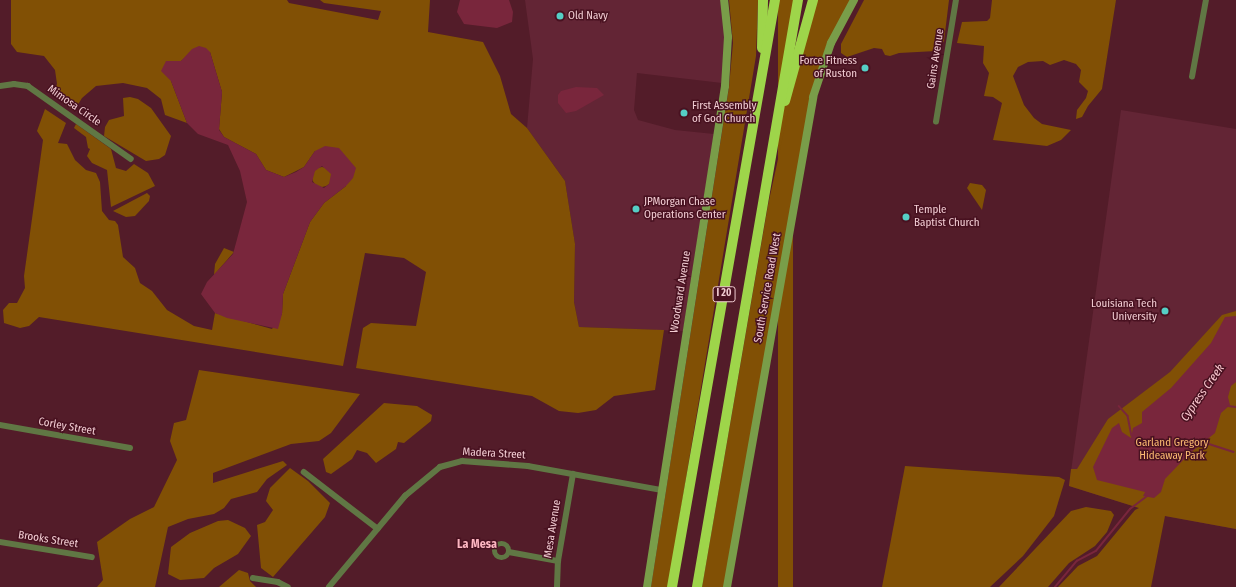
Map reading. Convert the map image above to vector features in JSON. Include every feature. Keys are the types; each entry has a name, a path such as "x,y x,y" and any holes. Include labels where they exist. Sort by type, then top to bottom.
{"highway":[{"path":"761,85 763,0"},
{"name":"I 20","path":"672,587 775,0"},
{"name":"I 20","path":"697,587 798,0"},
{"path":"774,135 813,0"}],"main road":[{"name":"Woodward Avenue","path":"647,587 724,86 728,37 724,0"},
{"name":"South Service Road West","path":"727,587 813,97 831,43 854,0"}],"street":[{"name":"Gains Avenue","path":"936,122 956,0"},
{"path":"1192,77 1206,0"},
{"name":"Mimosa Circle","path":"0,86 14,84 28,86 132,159"},
{"name":"Corley Street","path":"0,425 130,448"},
{"name":"Madera Street","path":"329,587 405,496 440,467 462,461 487,462 573,474 662,490"},
{"path":"304,472 378,529"},
{"name":"Mesa Avenue","path":"557,587 558,561 573,474"},
{"name":"Brooks Street","path":"0,542 92,558"},
{"path":"509,552 558,561"},
{"path":"253,578 278,582 288,587"}],"shaded area":[{"path":"525,0 721,0 725,26 722,83 637,73 634,110 638,120 675,130 714,134 683,331 579,327 574,302 575,244 565,181 527,128 533,59"},
{"name":"Louisiana Tech University","path":"1121,110 1236,129 1236,529 1165,516 1069,486"}],"green space":[{"path":"11,0 287,0 289,3 378,20 381,11 324,3 320,0 430,0 428,32 483,42 500,76 511,114 527,128 565,181 575,244 574,302 579,327 664,330 655,390 614,396 596,410 578,413 559,411 532,396 356,368 363,328 371,323 416,326 426,272 404,258 365,253 343,366 39,317 29,326 20,328 4,323 3,310 9,303 17,303 25,288 24,276 43,140 37,131 45,109 66,123 58,143 67,144 75,160 86,170 96,173 100,182 102,211 109,220 115,221 118,225 123,257 135,268 140,283 152,291 167,310 194,326 212,330 215,313 272,329 282,314 283,294 310,222 324,203 346,186 315,151 304,167 284,177 266,170 256,154 224,137 219,129 222,92 210,52 187,56 181,61 175,61 171,81 187,123 165,115 161,99 147,88 123,83 96,86 82,98 74,111 53,95 57,84 55,70 44,56 17,52 11,44"},
{"path":"729,0 758,0 756,56 668,587 651,587 729,87 733,43"},
{"path":"778,0 793,0 793,587 778,587"},
{"path":"817,0 851,0 826,47 811,97 724,587 702,587 768,205 805,35"},
{"path":"864,0 949,0 944,41 936,51 899,53 890,56 885,55 882,49 874,48 847,57 841,53 841,44"},
{"path":"992,0 1116,0 1102,89 1088,106 1082,117 1076,119 1077,110 1086,98 1088,91 1079,82 1081,70 1076,64 1064,60 1050,65 1043,61 1028,62 1018,67 1013,76 1024,105 1034,118 1042,124 1071,130 1061,140 1047,146 993,140 1002,103 993,97 984,96 989,73 983,63 984,46 957,43 962,22 987,21 990,18"},
{"path":"130,97 138,99 151,108 171,136 165,155 159,159 146,161 104,136 105,127 109,120 124,116 123,98"},
{"path":"76,124 111,149 116,168 126,171 134,164 148,173 155,186 111,207 107,170 92,163 87,156 90,149 88,148 86,137 74,128"},
{"path":"322,167 329,170 332,177 329,184 322,187 315,184 312,177 315,170"},
{"path":"970,183 982,185 986,190 982,210 967,188"},
{"path":"147,193 150,196 149,201 135,216 126,217 113,211"},
{"path":"224,248 234,252 214,275 215,264"},
{"name":"Garland Gregory Hideaway Park","path":"1236,311 1236,529 1165,516 1151,587 1058,587 1078,566 1097,556 1135,510 1139,508 1069,486 1071,469 1077,469 1108,419 1170,372 1222,315"},
{"path":"199,370 360,394 331,433 319,441 291,444 213,473 213,483 283,461 287,465 267,479 257,492 231,499 224,508 214,514 188,519 168,527 155,587 97,587 103,580 97,542 130,519 154,507 177,460 170,441 174,423 186,420"},
{"path":"384,403 417,406 432,415 431,421 404,443 398,442 396,449 376,463 367,453 357,450 352,459 331,474 326,472 323,459"},
{"path":"905,466 1059,477 1065,480 1054,516 1023,556 990,587 882,587"},
{"path":"290,468 308,481 330,503 325,517 273,577 261,568 257,525 265,522 273,510 266,501 270,488"},
{"path":"1086,507 1111,511 1114,515 1107,532 1095,546 1069,563 1048,587 999,587 1071,511"},
{"path":"228,520 245,528 251,536 238,554 214,568 204,578 180,580 168,574 171,547 190,533 218,521"},
{"path":"239,570 248,573 250,581 256,587 219,587"}],"water":[{"path":"460,0 509,0 513,12 512,22 497,28 464,24 457,12"},
{"path":"199,46 206,48 210,52 222,92 219,130 224,137 256,154 266,170 284,177 304,167 315,151 325,146 339,148 356,168 353,178 346,186 324,203 310,222 283,294 282,314 278,329 227,318 215,313 201,294 207,282 233,254 247,202 240,171 228,145 198,134 187,123 171,81 161,71 166,61 181,61 192,49","holes":["322,166 331,174 329,184 324,188 312,182 315,171"]},
{"path":"576,87 597,88 604,95 576,111 566,113 558,103 558,95 561,91"},
{"path":"1236,316 1236,382 1231,386 1228,397 1230,405 1221,413 1215,433 1189,454 1165,479 1161,492 1154,498 1143,496 1145,492 1097,480 1093,467 1112,428 1119,423 1122,432 1131,438 1133,428 1142,423 1142,412 1171,388 1211,343 1225,317"}],"waterway":[{"path":"1119,406 1128,416 1132,436"},
{"path":"1228,406 1236,407"},
{"path":"1203,442 1233,452"},
{"name":"Cypress Creek","path":"1055,587 1077,561 1096,551 1130,509 1147,496"}],"place":[{"name":"Old Navy","path":"560,16"},
{"name":"Force Fitness of Ruston","path":"865,68"},
{"name":"First Assembly of God Church","path":"684,113"},
{"name":"JPMorgan Chase Operations Center","path":"636,209"},
{"name":"Temple Baptist Church","path":"906,217"},
{"name":"Louisiana Tech University","path":"1165,311"}],"district":[{"name":"La Mesa","path":"477,545"}]}
